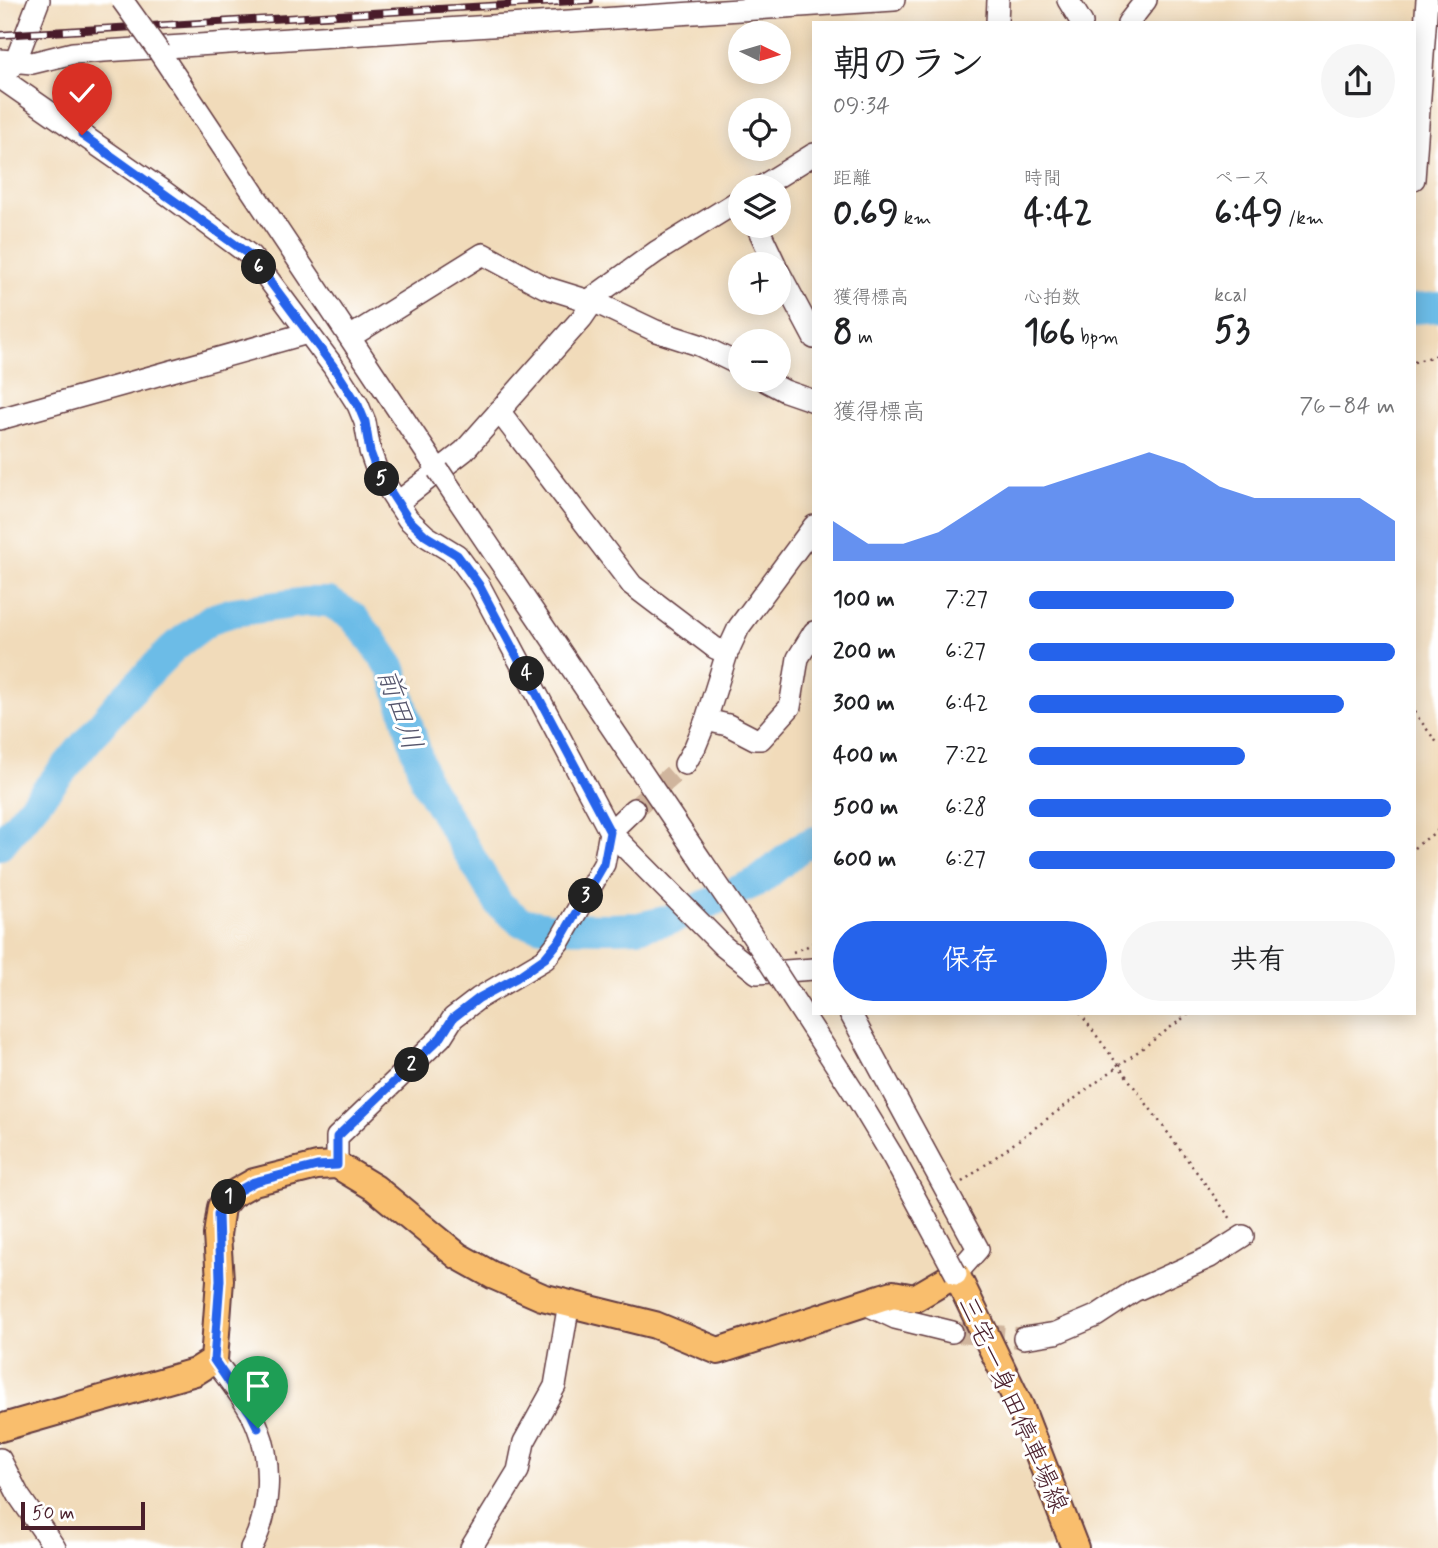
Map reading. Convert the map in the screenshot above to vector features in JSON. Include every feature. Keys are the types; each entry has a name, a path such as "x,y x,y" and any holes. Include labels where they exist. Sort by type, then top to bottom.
{"main road":[{"name":"三宅一身田停車場線","path":"337,1165 375,1188 458,1256 492,1275 542,1297 655,1325 718,1351 892,1294 915,1298 956,1274 1020,1406 1075,1548"},
{"path":"0,1428 195,1372 214,1360 220,1280 218,1214 225,1200 240,1189 267,1178 317,1166 337,1165"}],"street":[{"path":"4,70 39,0"},
{"path":"122,0 663,802 858,1099 893,1157 956,1274 978,1249 851,1015"},
{"path":"4,70 73,53 894,0"},
{"path":"997,21 998,0"},
{"path":"1068,0 1081,21"},
{"path":"1130,21 1146,0"},
{"path":"1416,151 1427,0"},
{"path":"4,70 245,251 333,366 358,405 377,471 397,503 415,527 457,555 479,585 610,832 723,946 757,973 812,969"},
{"path":"781,175 812,156"},
{"path":"397,503 464,451 583,318 591,302 646,258 728,207"},
{"path":"350,337 483,254 544,287 591,302 656,331 728,358"},
{"path":"791,295 812,334"},
{"path":"0,419 308,334"},
{"path":"788,392 812,400"},
{"path":"499,411 632,585 715,648 727,653"},
{"path":"685,764 706,720 727,653 750,610 812,529"},
{"path":"706,720 727,725 755,739 761,739 802,700 798,657 812,635"},
{"path":"337,1165 337,1137 441,1037 453,1018 479,998 545,958 560,940 604,864 610,832 634,809"},
{"path":"1024,1338 1056,1333 1096,1316 1134,1291 1210,1256 1243,1236"},
{"path":"471,1548 518,1471 524,1441 555,1385 569,1303"},
{"path":"863,1303 895,1318 952,1332"},
{"path":"214,1360 251,1414 263,1445 267,1483 265,1506 263,1521 251,1548"},
{"path":"0,1460 19,1496 55,1548"}],"path":[{"path":"1416,361 1438,355"},
{"path":"1416,715 1438,744"},
{"path":"1416,846 1438,830"},
{"path":"1081,1015 1243,1236"},
{"path":"947,1192 1187,1015"}],"waterway":[{"name":"前田川","path":"1416,309 1438,307"},
{"name":"前田川","path":"0,845 120,702 174,647 211,619 233,612 306,602 329,602 352,616 392,669 425,781 499,904 521,922 548,927 610,928 638,927 673,919 759,881 801,847 812,842"}],"tunnel":[{"path":"634,809 685,764"},
{"path":"952,1332 1024,1338"}],"railway":[{"path":"0,35 590,0"}],"route":[{"path":"82,135 251,256 333,366 358,405 377,471 408,519 426,536 457,555 479,585 610,832 604,864 560,940 545,958 479,998 453,1018 441,1037 337,1137 337,1165 317,1166 254,1182 225,1200 218,1214 220,1280 214,1360 258,1428"}]}
